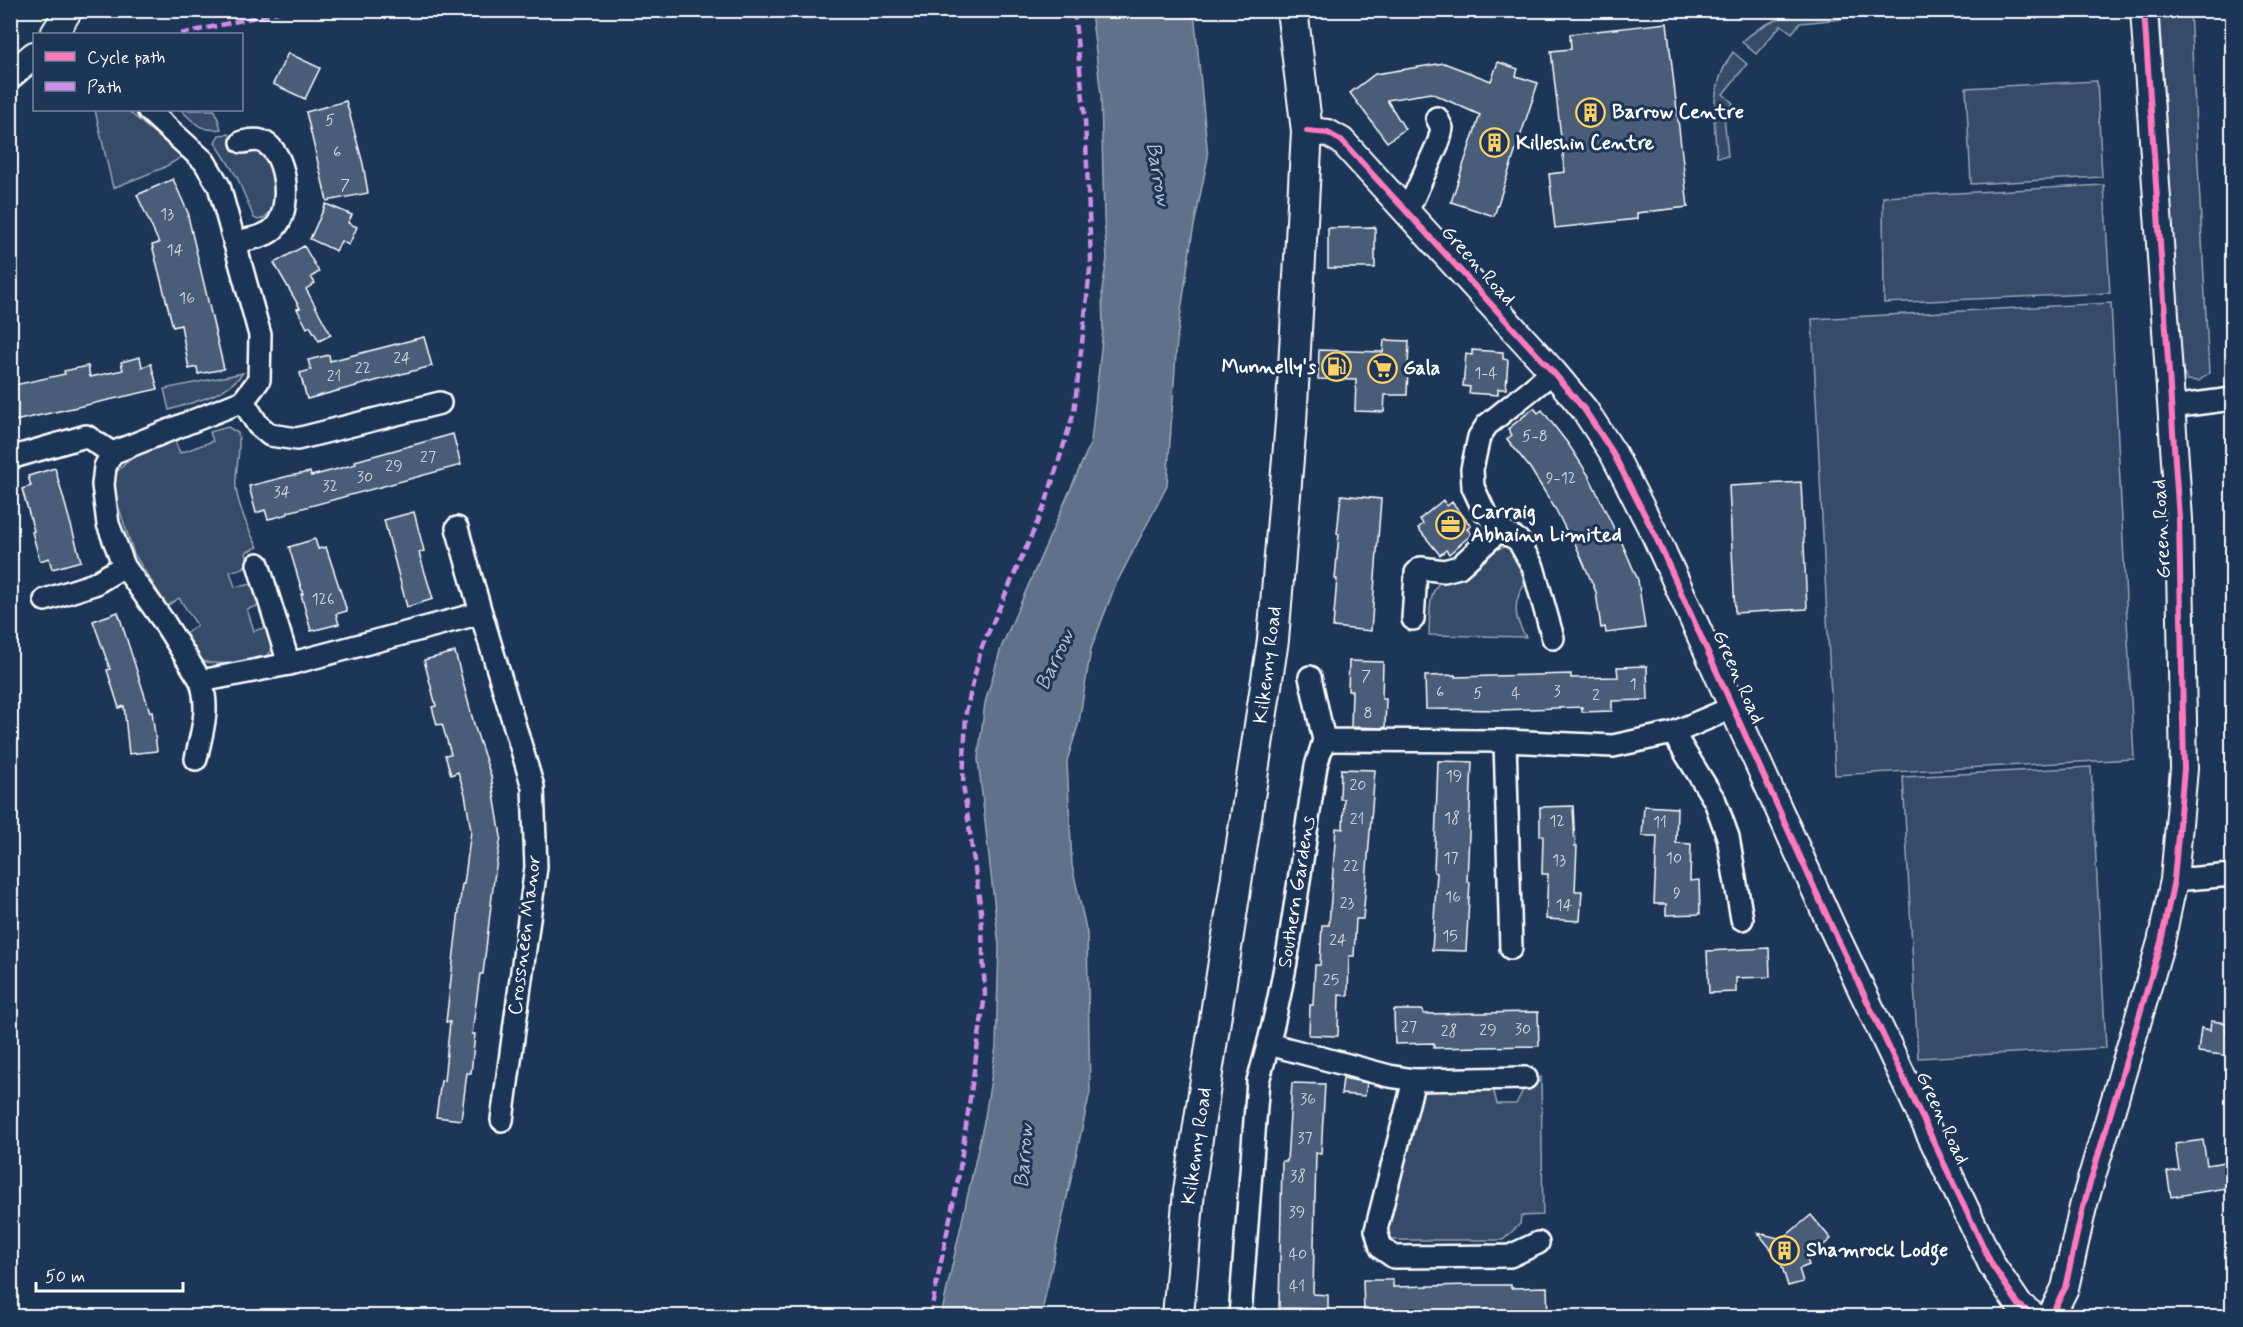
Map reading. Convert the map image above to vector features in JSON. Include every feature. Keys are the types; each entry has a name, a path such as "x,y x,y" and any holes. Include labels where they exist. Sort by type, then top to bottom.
{"main road":[{"name":"Kilkenny Road","path":"1178,1317 1189,1191 1273,640 1291,422 1307,131 1292,10"}],"street":[{"name":"Green Road","path":"2051,1317 2065,1288 2083,1207 2161,942 2174,880 2184,769 2179,519 2144,10"},
{"path":"10,76 33,56"},
{"path":"149,111 204,161 219,186 260,335 259,380 243,401 112,453 105,467 103,485 108,524 124,566 164,622 201,681 206,699 206,717 196,759"},
{"path":"1407,212 1439,141 1442,128 1437,118"},
{"name":"Green Road","path":"1307,131 1328,133 1342,141 1553,372 1584,409 1613,453 1655,535 1831,925 1992,1265 2019,1305 2034,1317"},
{"path":"234,242 260,237 277,227 284,212 286,196 283,175 275,152 267,144 258,140 242,142"},
{"path":"1552,638 1533,567 1518,540 1500,530 1484,512 1473,487 1472,470 1479,437 1488,425 1553,372"},
{"path":"2171,407 2232,399"},
{"path":"243,401 258,425 270,435 297,439 440,403"},
{"path":"17,456 86,436 112,453"},
{"name":"Crossneen Manor","path":"457,528 533,787 536,867 502,1120"},
{"path":"1413,618 1416,573 1421,568 1444,571 1459,567 1500,530"},
{"path":"258,564 289,664"},
{"path":"45,600 94,584 124,566"},
{"path":"201,681 289,664 481,613"},
{"name":"Southern Gardens","path":"1240,1317 1258,1081 1269,1044 1286,965 1316,766 1324,741 1310,677"},
{"path":"1324,741 1505,741 1613,746 1673,733 1734,707"},
{"path":"1673,733 1715,801 1728,837 1742,919"},
{"path":"1505,741 1511,948"},
{"path":"2174,880 2232,875"},
{"path":"1269,1044 1389,1076 1414,1080 1527,1078"},
{"path":"1414,1080 1376,1230 1381,1248 1394,1257 1510,1256 1538,1243"}],"shaded area":[{"path":"1815,10 1840,11 1841,19 1800,23 1792,33 1781,25 1756,54 1742,42 1758,29 1775,20"},
{"path":"2159,11 2190,11 2209,373 2199,381 2187,380 2181,368"},
{"path":"1733,52 1747,64 1723,94 1733,103 1724,115 1728,156 1717,157 1715,103 1720,77"},
{"path":"2097,81 2102,177 1971,184 1966,88"},
{"path":"95,111 128,111 182,157 163,168 113,188"},
{"path":"182,111 215,111 221,129 203,128"},
{"path":"229,134 235,152 260,148 270,157 278,198 277,205 264,218 258,220 254,218 237,177 215,142 219,135"},
{"path":"2104,185 2110,293 1884,303 1883,197"},
{"path":"2111,303 2134,759 1835,775 1812,319"},
{"path":"243,373 236,381 219,392 169,410 164,389"},
{"path":"228,427 238,433 236,489 245,519 258,547 246,552 248,562 243,568 230,572 235,587 253,584 258,590 262,605 247,609 254,631 267,627 273,644 268,655 250,661 208,663 202,661 185,634 197,625 179,598 167,606 134,554 117,502 112,477 140,453 156,446 174,439 180,453 213,441 210,432"},
{"path":"1507,546 1518,558 1527,581 1519,595 1516,609 1519,623 1526,637 1429,635 1430,606 1437,585 1446,579 1473,570 1492,553"},
{"path":"2091,767 2106,1048 1918,1058 1903,777"},
{"path":"1541,1077 1543,1215 1521,1216 1520,1224 1503,1240 1394,1240 1387,1234 1386,1217 1419,1101 1428,1085 1493,1088 1497,1104 1516,1104 1525,1086"}],"water":[{"name":"Barrow","path":"1091,11 1194,11 1208,157 1192,236 1177,339 1167,486 1115,586 1091,649 1079,722 1067,761 1072,866 1087,933 1090,1092 1041,1316 941,1316 985,1117 996,1047 999,946 978,759 985,703 1001,648 1091,442 1103,330 1102,290 1107,259 1101,95"}],"building":[{"path":"1667,23 1688,207 1637,213 1637,219 1555,228 1549,174 1565,172 1551,51 1571,49 1570,34"},
{"path":"288,53 320,68 305,99 273,84"},
{"path":"1498,62 1518,69 1516,76 1538,83 1494,216 1451,202 1480,115 1431,93 1387,100 1405,129 1387,142 1350,93 1375,74 1444,63 1491,81"},
{"path":"346,101 363,164 368,193 327,201 306,112"},
{"path":"173,179 189,215 224,369 198,374 197,367 189,369 181,325 173,327 152,245 159,243 137,195"},
{"path":"326,204 352,215 348,223 357,227 349,245 341,241 336,251 310,239"},
{"path":"1375,227 1375,268 1328,268 1328,228"},
{"path":"304,246 319,272 311,277 315,283 306,289 331,335 319,341 310,326 307,328 297,309 300,308 274,263"},
{"path":"424,337 432,366 307,399 300,373 311,370 308,360 329,355 330,361"},
{"name":"Gala","path":"1384,340 1409,341 1407,395 1385,395 1384,412 1355,411 1356,380 1318,379 1319,350 1383,352"},
{"path":"1472,350 1503,352 1503,359 1508,360 1506,389 1498,389 1498,395 1469,393 1470,387 1463,386 1466,354 1472,355"},
{"path":"140,357 142,367 151,364 158,389 10,422 10,386 65,374 64,371 88,366 90,377 123,370 121,362"},
{"path":"1534,408 1538,413 1542,410 1589,476 1638,580 1645,628 1606,633 1605,627 1601,628 1596,592 1574,541 1572,542 1556,510 1530,468 1507,439 1512,435 1508,429"},
{"path":"453,434 461,465 288,512 288,514 277,517 268,519 265,510 256,513 249,486 310,472 311,476 356,464 355,461"},
{"path":"55,468 81,561 52,569 49,558 40,561 22,489 31,486 28,476"},
{"path":"1801,482 1807,609 1735,613 1729,486"},
{"path":"1341,495 1381,499 1371,631 1333,627"},
{"path":"1443,500 1447,506 1452,502 1471,526 1467,529 1472,534 1449,554 1446,550 1440,555 1418,528 1423,524 1420,519"},
{"path":"414,512 424,551 419,553 433,599 407,607 384,520"},
{"path":"315,539 318,549 326,547 347,611 336,614 339,624 311,631 289,547"},
{"path":"118,612 150,712 152,711 157,751 129,754 124,706 119,708 107,670 110,669 93,621"},
{"path":"455,652 475,728 491,776 501,837 483,974 480,974 472,1034 475,1034 471,1073 467,1073 461,1120 436,1117 441,1080 444,1081 450,1022 446,1022 462,884 464,884 471,831 465,794 458,772 451,775 445,755 451,754 442,724 437,725 432,707 436,706 424,660"},
{"path":"1349,661 1383,662 1382,699 1386,699 1385,728 1351,727 1352,691 1348,691"},
{"path":"1647,666 1648,700 1612,701 1612,711 1582,712 1582,707 1501,710 1426,709 1425,676 1571,674 1571,678 1618,677 1617,667"},
{"path":"1438,761 1472,762 1467,882 1470,882 1466,951 1432,950 1437,873 1434,872"},
{"path":"1341,769 1375,770 1363,919 1356,919 1354,956 1349,956 1348,996 1339,995 1338,1036 1309,1035 1315,965 1320,965 1322,925 1329,925 1336,828 1343,829 1344,799 1340,799"},
{"path":"1573,806 1575,846 1577,846 1575,891 1582,891 1580,921 1546,919 1548,874 1542,874 1543,836 1540,836 1540,807"},
{"path":"1644,806 1677,808 1676,843 1691,844 1690,881 1699,880 1700,914 1666,915 1666,904 1654,904 1657,836 1642,836"},
{"path":"1769,948 1770,977 1736,978 1736,992 1709,993 1707,951"},
{"path":"1394,1010 1423,1010 1424,1014 1538,1012 1539,1046 1434,1048 1434,1043 1395,1044"},
{"path":"2211,1021 2227,1023 2226,1032 2232,1032 2232,1056 2198,1052 2201,1028 2210,1030"},
{"path":"1343,1078 1367,1083 1365,1096 1341,1094"},
{"path":"1292,1083 1325,1084 1321,1154 1316,1153 1313,1294 1328,1295 1328,1309 1279,1308 1282,1161 1287,1161"},
{"path":"2203,1140 2207,1165 2232,1161 2232,1187 2171,1197 2167,1172 2179,1170 2175,1144"},
{"name":"Shamrock Lodge","path":"1811,1215 1831,1239 1807,1259 1809,1265 1799,1269 1803,1282 1788,1286 1780,1260 1758,1233 1782,1239"},
{"path":"1363,1280 1393,1280 1393,1287 1511,1285 1511,1288 1547,1287 1548,1317 1404,1317 1404,1313 1364,1314"}],"marked path":[{"path":"185,33 287,10"},
{"path":"930,1316 959,1174 985,995 981,911 963,784 966,712 981,649 1045,505 1074,412 1083,334 1091,260 1085,119 1074,10"}],"cycle path":[{"path":"2051,1316 2065,1288 2083,1207 2161,942 2174,880 2184,769 2179,519 2144,10"},
{"path":"1307,131 1328,133 1342,141 1553,372 1584,409 1613,453 1655,535 1831,925 1992,1265 2019,1305 2034,1316"}],"place":[{"name":"Barrow Centre","path":"1591,112"},
{"name":"Killeshin Centre","path":"1495,143"},
{"name":"Munnelly's","path":"1337,367"},
{"name":"Gala","path":"1382,368"},
{"name":"Carraig Abhainn Limited","path":"1450,524"},
{"name":"Shamrock Lodge","path":"1785,1250"}]}
